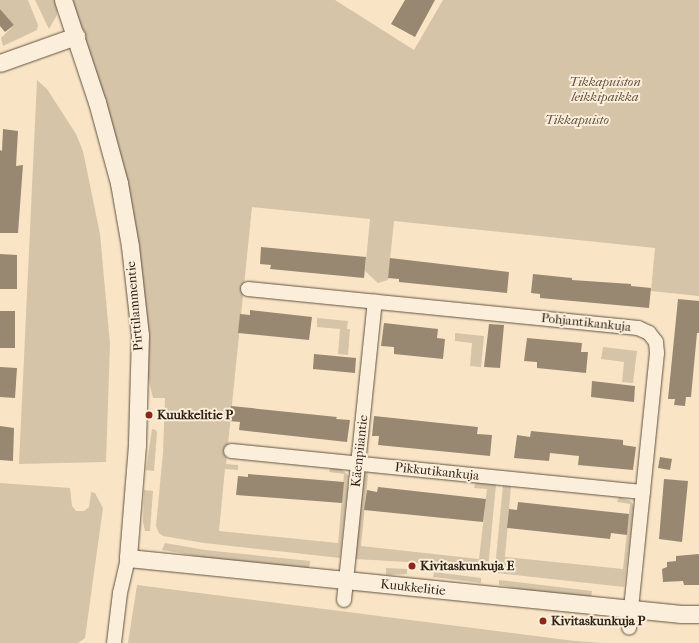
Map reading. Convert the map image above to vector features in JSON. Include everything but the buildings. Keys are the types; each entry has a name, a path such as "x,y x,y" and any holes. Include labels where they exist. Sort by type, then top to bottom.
{"street":[{"name":"Pirttilammentie","path":"63,0 98,102 119,183 130,246 140,335 137,445 128,558 120,593 114,643"},
{"path":"0,63 76,36"},
{"name":"Pohjantikankuja","path":"248,289 638,328 649,333 656,342 658,348 629,628"},
{"name":"Käenpiiantie","path":"344,600 375,302"},
{"name":"Pikkutikankuja","path":"231,451 643,492"},
{"name":"Kuukkelitie","path":"128,558 631,609 682,614 699,614"}],"green space":[{"path":"0,0 28,0 38,25 37,30 3,46 1,38 14,25 0,9"},
{"path":"35,0 55,0 57,15 49,29"},
{"name":"Tikkapuisto","path":"71,0 335,0 414,50 443,0 699,0 699,296 651,291 655,248 394,221 388,280 378,283 365,271 370,219 252,207 226,464 238,465 238,470 225,469 219,531 338,543 344,474 329,472 331,467 340,468 349,476 340,558 204,543 163,536 159,533 156,526 163,453 165,398 153,398 147,372 146,335"},
{"path":"37,80 47,89 76,134 83,151 100,234 110,344 106,462 19,464"},
{"path":"317,318 348,321 347,329 350,329 348,355 338,354 340,329 317,327"},
{"path":"455,333 484,336 481,367 470,366 472,343 455,341"},
{"path":"603,347 637,351 633,383 622,382 624,362 601,359"},
{"path":"152,429 156,430 157,433 154,471 146,470"},
{"path":"367,472 368,476 361,546 479,559 487,489 474,488 477,482 496,484 488,569 484,571 407,562 355,559 364,475"},
{"path":"0,483 70,488 72,506 76,511 84,511 89,507 91,492 95,493 103,508 85,638 78,643 0,643"},
{"path":"503,485 511,486 505,557 623,569 630,504 617,502 619,497 631,501 634,507 624,587 497,573 495,568"},
{"path":"144,490 153,491 150,531 145,531 143,522"},
{"path":"165,543 205,550 310,561 309,569 215,559 162,550"},
{"path":"386,568 407,569 407,574 386,575"},
{"path":"434,572 481,578 481,583 433,577"},
{"path":"499,580 592,591 591,598 541,593 499,585"},
{"path":"137,585 575,641 603,643 128,643"}],"place":[{"name":"Kuukkelitie P","path":"149,415"},
{"name":"Kivitaskunkuja E","path":"412,566"},
{"name":"Kivitaskunkuja P","path":"543,621"}],"park label":[{"name":"Tikkapuiston leikkipaikka","path":"605,90"}]}
